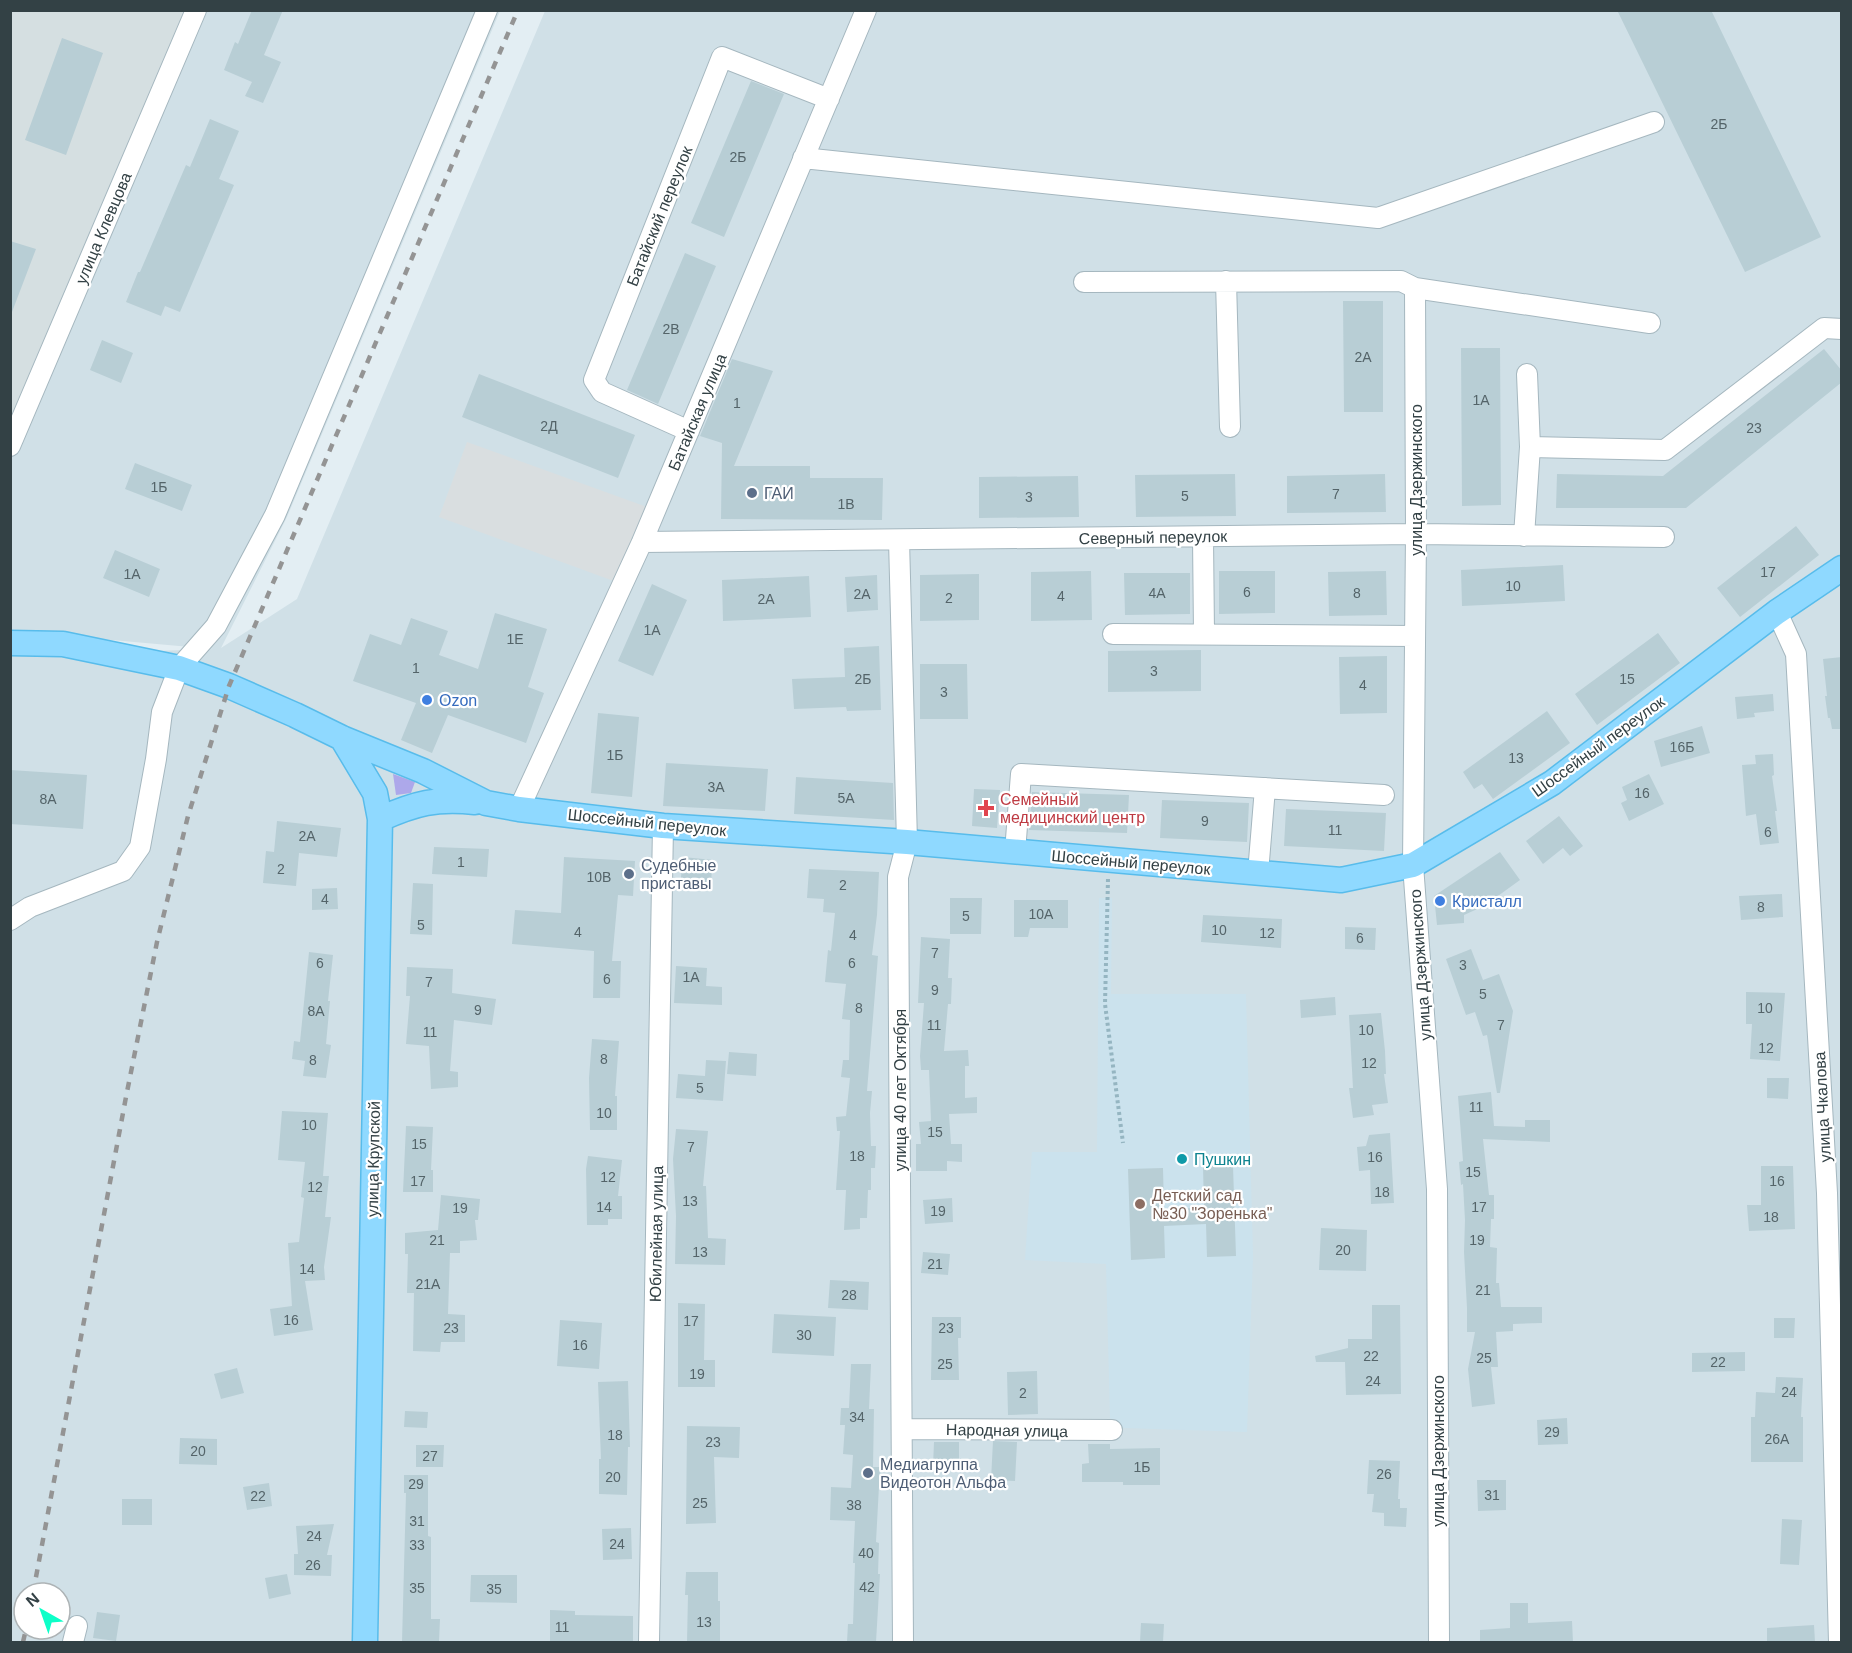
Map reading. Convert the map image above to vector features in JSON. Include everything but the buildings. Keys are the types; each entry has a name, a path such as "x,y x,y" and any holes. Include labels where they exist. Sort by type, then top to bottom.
{"main road":[{"name":"Шоссейный переулок","path":"342,738 423,771 486,803 519,809 663,826 908,842 1341,880 1413,865 1552,783 1777,612 1842,568"},
{"path":"10,643 63,644 179,668 229,686 342,738"},
{"name":"улица Крупской","path":"342,738 375,793 380,819 365,1642"},
{"path":"380,819 410,806 448,800 486,803"}],"street":[{"name":"улица Клевцова","path":"10,446 196,10"},
{"path":"10,920 30,907 123,871 140,847 162,712 179,668 216,626 275,515 487,10"},
{"name":"Батайская улица","path":"519,809 642,542 866,10"},
{"name":"Батайский переулок","path":"689,430 602,392 594,380 722,57 828,99"},
{"path":"803,158 1378,218 1654,122"},
{"path":"1226,281 1230,427"},
{"path":"1084,282 1401,281 1415,288 1650,323"},
{"name":"улица Дзержинского","path":"1415,288 1416,534 1413,865 1437,1189 1439,1642"},
{"path":"1530,447 1665,450 1824,328 1842,329"},
{"path":"1524,536 1530,447 1527,374"},
{"name":"Северный переулок","path":"642,542 1416,534 1664,537"},
{"path":"1203,537 1204,634"},
{"name":"улица 40 лет Октября","path":"899,540 908,842 898,877 903,1642"},
{"name":"улица Чкалова","path":"1777,612 1796,654 1827,1193 1839,1642"},
{"path":"1113,634 1415,636"},
{"path":"1015,852 1021,774 1384,795"},
{"path":"1258,873 1265,788"},
{"name":"Юбилейная улица","path":"649,1642 663,826"},
{"name":"Народная улица","path":"902,1429 1112,1431"}],"path":[{"path":"1109,860 1105,1004 1123,1143"}],"shaded area":[{"path":"11,11 188,11 11,426"},
{"path":"188,11 500,11 287,517 221,648 297,599 545,11 1841,11 1841,1642 11,1642 10,656 213,649 10,631 11,426"},
{"path":"467,442 647,507 619,583 439,517"},
{"path":"393,774 415,782 411,793 396,795"},
{"name":"Детский сад №30 \"Зоренька\"","path":"1099,898 1112,898 1111,994 1246,994 1253,1256 1247,1432 1124,1428 1110,1418 1106,1264 1025,1260 1032,1152 1097,1152"}],"railway":[{"path":"35,1581 126,1097 157,942 188,816 229,686 518,10"}],"place":[{"name":"ГАИ","path":"752,493"},
{"name":"Ozon","path":"427,700"},
{"name":"Семейный медицинский центр","path":"986,808"},
{"name":"Судебные приставы","path":"629,874"},
{"name":"Кристалл","path":"1440,901"},
{"name":"Пушкин","path":"1182,1159"},
{"name":"Детский сад №30 \"Зоренька\"","path":"1140,1204"},
{"name":"Медиагруппа Видеотон Альфа","path":"868,1473"}]}
